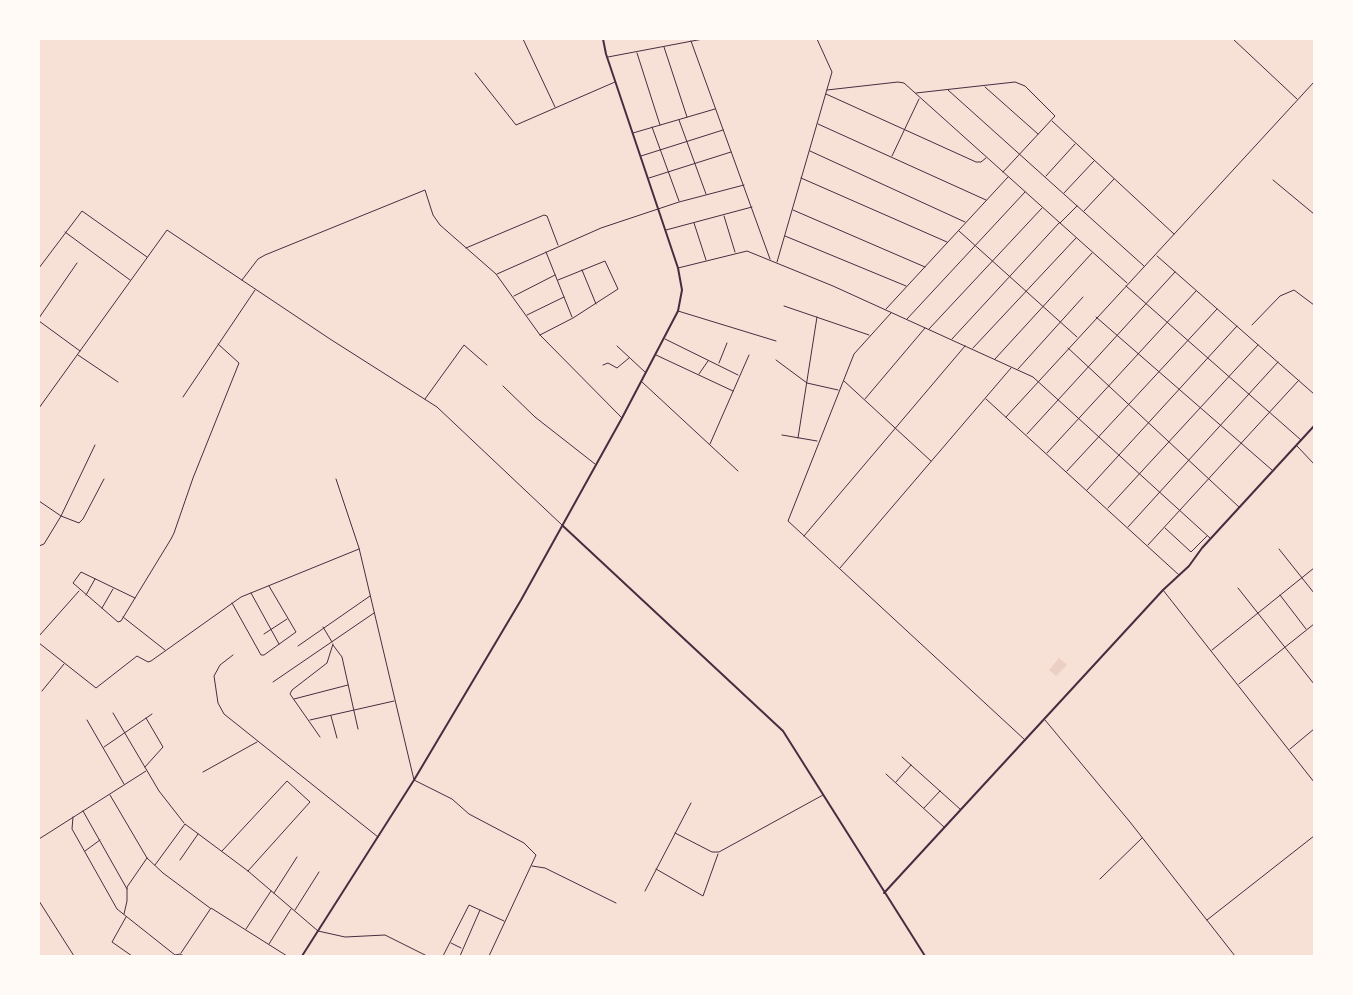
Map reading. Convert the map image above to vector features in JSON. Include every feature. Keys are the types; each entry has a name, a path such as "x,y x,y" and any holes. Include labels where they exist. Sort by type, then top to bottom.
{"street":[{"path":"265,39 270,39"},
{"path":"523,39 555,108"},
{"path":"302,956 414,780 563,526 678,311 682,290 678,268 602,39"},
{"path":"607,57 703,39"},
{"path":"777,262 832,69 817,39"},
{"path":"1233,39 1298,100"},
{"path":"691,41 770,260"},
{"path":"664,46 687,118"},
{"path":"637,52 660,125"},
{"path":"475,73 516,126 616,82"},
{"path":"827,90 898,82 904,83 1093,253 1146,304 1301,440"},
{"path":"916,93 1019,82 1055,113 1052,120 1004,172"},
{"path":"1006,417 1077,337 1156,255 1314,82"},
{"path":"984,86 1038,135"},
{"path":"948,90 1145,266"},
{"path":"826,94 976,162 981,162 987,158"},
{"path":"892,156 906,130 920,97"},
{"path":"633,133 716,109"},
{"path":"679,120 706,194"},
{"path":"1052,120 1174,234"},
{"path":"817,123 986,200"},
{"path":"652,127 679,202"},
{"path":"640,156 724,130"},
{"path":"1045,177 1076,144"},
{"path":"809,150 966,222"},
{"path":"648,178 732,152"},
{"path":"1064,194 1094,161"},
{"path":"885,310 1008,177"},
{"path":"801,178 947,242"},
{"path":"1084,212 1114,178"},
{"path":"1273,180 1314,214"},
{"path":"496,274 601,228 658,208 744,185"},
{"path":"241,280 255,263 265,255 425,190 433,215 447,232 496,274 540,335 622,418"},
{"path":"907,319 1025,192"},
{"path":"665,230 752,206"},
{"path":"951,339 1077,206"},
{"path":"929,329 1042,208"},
{"path":"792,210 925,267"},
{"path":"39,268 82,211 147,257"},
{"path":"466,248 544,215 547,216 558,246"},
{"path":"724,215 735,253"},
{"path":"694,223 706,261"},
{"path":"39,408 167,230 441,410 779,727 925,956"},
{"path":"958,230 1077,337"},
{"path":"65,232 130,280"},
{"path":"785,236 907,286"},
{"path":"973,349 1076,238"},
{"path":"546,251 572,318"},
{"path":"678,268 747,251 777,262 907,319 1039,380 1211,539"},
{"path":"995,359 1093,253"},
{"path":"1156,255 1314,394"},
{"path":"540,335 618,291 619,287 605,260 558,280"},
{"path":"39,318 77,263"},
{"path":"582,270 596,304"},
{"path":"1026,435 1175,272"},
{"path":"513,296 556,275"},
{"path":"183,397 255,289"},
{"path":"1252,325 1280,296 1294,290 1314,305"},
{"path":"1046,454 1196,291"},
{"path":"527,315 565,297"},
{"path":"1018,370 1083,297"},
{"path":"784,306 870,336"},
{"path":"1066,472 1217,308"},
{"path":"678,311 776,341"},
{"path":"892,313 854,354 787,519 839,570 1025,740"},
{"path":"798,438 817,317"},
{"path":"1096,317 1273,471"},
{"path":"39,321 80,351"},
{"path":"1087,490 1237,326"},
{"path":"864,399 925,328"},
{"path":"665,338 739,375"},
{"path":"718,364 726,343"},
{"path":"135,598 79,573 73,584 118,622 135,598 174,533 193,478 239,363 218,344"},
{"path":"1107,509 1258,345"},
{"path":"424,399 462,346 466,346 487,365"},
{"path":"617,346 646,373"},
{"path":"803,536 965,346"},
{"path":"1068,348 1239,508"},
{"path":"78,354 118,382"},
{"path":"656,355 733,391"},
{"path":"710,444 749,355"},
{"path":"602,365 606,363 617,368 629,357"},
{"path":"698,375 709,360"},
{"path":"776,360 807,383 838,390"},
{"path":"1127,527 1278,362"},
{"path":"839,570 1012,367"},
{"path":"843,380 931,462"},
{"path":"1148,546 1299,380"},
{"path":"641,382 738,471"},
{"path":"503,386 534,417 596,464"},
{"path":"986,398 1179,576"},
{"path":"884,893 1163,590 1179,576 1314,426"},
{"path":"782,435 818,441"},
{"path":"39,546 44,544 61,516 95,445"},
{"path":"1296,446 1314,464"},
{"path":"39,501 77,524 81,521 104,479"},
{"path":"336,479 359,548 414,780"},
{"path":"1164,528 1191,552 1208,536"},
{"path":"39,643 96,688 137,656 150,662 231,603 359,548"},
{"path":"1279,549 1314,594"},
{"path":"1212,650 1314,568"},
{"path":"86,596 95,579"},
{"path":"231,603 261,655 264,655 296,633 269,586"},
{"path":"102,608 114,588"},
{"path":"1238,588 1314,684"},
{"path":"39,636 79,590"},
{"path":"1163,590 1314,782"},
{"path":"251,593 279,645"},
{"path":"298,646 371,595"},
{"path":"1280,595 1307,630"},
{"path":"273,682 375,613"},
{"path":"123,617 165,651"},
{"path":"264,634 288,618"},
{"path":"1238,685 1314,624"},
{"path":"323,627 342,656 358,729"},
{"path":"320,737 293,699 291,691 327,662 332,643"},
{"path":"233,655 220,665 215,672 218,703 227,717 378,837"},
{"path":"42,691 65,664"},
{"path":"293,699 349,685"},
{"path":"309,720 395,700"},
{"path":"114,713 144,767 185,824 248,871 318,931 345,938 385,935 426,956"},
{"path":"103,748 152,714"},
{"path":"331,715 337,738"},
{"path":"144,767 163,748 146,718"},
{"path":"87,720 125,785"},
{"path":"1045,720 1142,838 1235,956"},
{"path":"1289,750 1314,729"},
{"path":"203,772 257,741"},
{"path":"902,757 960,810"},
{"path":"895,783 911,765"},
{"path":"39,839 110,795 146,770"},
{"path":"886,774 944,827"},
{"path":"414,780 452,799 469,814 524,843 536,855 489,956"},
{"path":"222,851 284,781 287,781 310,802 248,871"},
{"path":"923,808 940,791"},
{"path":"110,795 147,858 210,908 287,956"},
{"path":"676,833 712,852 719,852 823,795"},
{"path":"645,891 691,803"},
{"path":"83,810 127,889 124,914"},
{"path":"73,817 72,829 115,906 174,956 180,954 210,908"},
{"path":"155,865 185,824"},
{"path":"180,860 198,834"},
{"path":"1207,920 1314,836"},
{"path":"1100,879 1142,838"},
{"path":"84,851 100,840"},
{"path":"656,868 703,896 719,852"},
{"path":"274,893 298,857"},
{"path":"127,889 147,858"},
{"path":"532,866 545,868 616,903"},
{"path":"295,911 320,872"},
{"path":"246,930 271,891"},
{"path":"39,901 74,956"},
{"path":"443,956 467,906 470,905 481,909 505,921"},
{"path":"268,944 292,908"},
{"path":"460,956 481,909"},
{"path":"126,917 112,942 132,956"},
{"path":"450,942 462,948"},
{"path":"180,954 184,956"}],"shaded area":[{"path":"1059,658 1067,665 1056,676 1049,670"}]}
